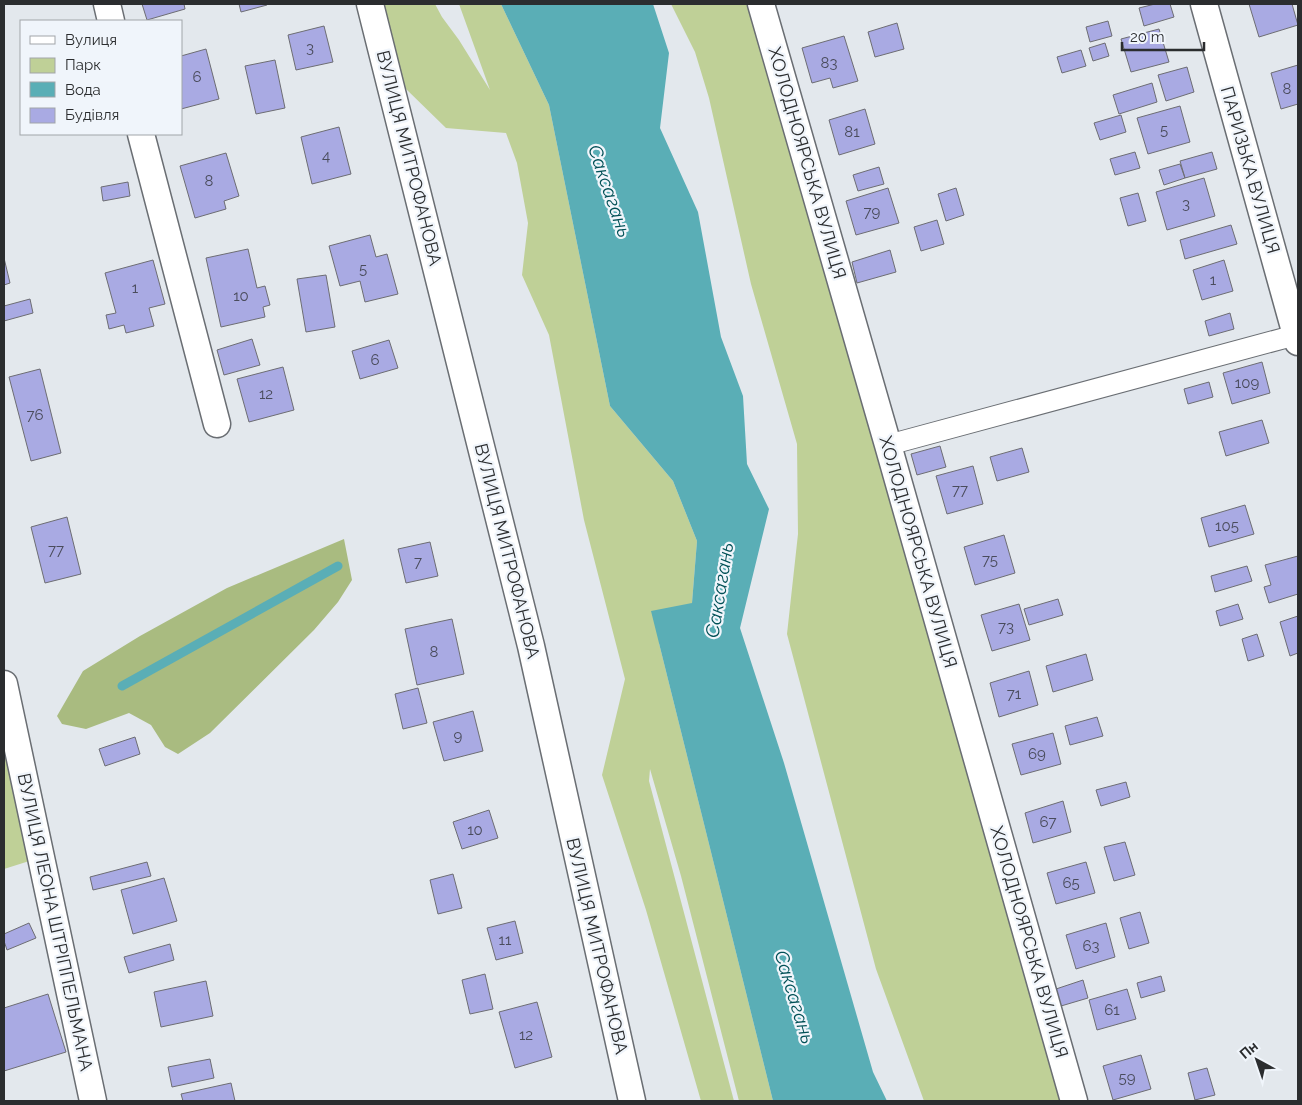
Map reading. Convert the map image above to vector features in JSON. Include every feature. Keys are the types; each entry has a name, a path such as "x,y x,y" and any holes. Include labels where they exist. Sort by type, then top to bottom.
{"street":[{"path":"107,4 111,20"},
{"name":"ВУЛИЦЯ МИТРОФАНОВА","path":"370,4 530,646 632,1101"},
{"name":"ХОЛОДНОЯРСЬКА ВУЛИЦЯ","path":"760,4 888,445 1074,1101"},
{"name":"ПАРИЗЬКА ВУЛИЦЯ","path":"1204,4 1298,337"},
{"path":"141,135 217,424"},
{"path":"888,445 1298,337"},
{"name":"ВУЛИЦЯ ЛЕОНА ШТРІППЕЛЬМАНА","path":"4,684 93,1101"}],"green space":[{"path":"383,4 435,4 490,90 459,4 501,4 549,105 610,406 673,481 697,541 692,603 659,643 773,1101 739,1101 681,876 650,769 649,781 734,1101 701,1101 646,910 602,775 625,679 584,520 549,335 522,275 528,223 517,163 506,133 446,128 405,88"},
{"path":"671,4 761,4 1074,1101 924,1101 876,969 787,634 798,534 797,444 751,284 709,98 695,52"},
{"path":"344,539 352,580 338,602 314,630 210,733 178,754 165,747 151,725 129,713 86,729 62,724 57,716 83,671 140,636 227,588"},
{"path":"4,677 42,857 4,869"}],"water":[{"name":"Саксагань","path":"501,4 653,4 669,53 660,128 698,212 721,337 743,396 747,464 769,509 740,628 784,763 873,1072 887,1101 773,1101 651,611 692,603 697,541 673,481 610,406 549,105"}],"building":[{"path":"142,4 184,4 185,9 147,20"},
{"path":"239,4 267,4 267,5 241,12"},
{"path":"1155,4 1170,4 1174,17 1144,26 1139,8"},
{"path":"1249,4 1292,4 1298,25 1259,37"},
{"path":"1108,21 1112,36 1090,42 1086,27"},
{"path":"897,23 904,49 875,57 868,32"},
{"path":"324,26 333,62 296,70 288,35"},
{"path":"1159,29 1169,62 1131,72 1121,39"},
{"path":"844,36 858,81 833,88 830,78 812,83 802,48"},
{"path":"1105,43 1109,56 1093,61 1089,48"},
{"path":"206,49 219,99 182,109 182,56"},
{"path":"1081,50 1086,66 1062,73 1057,57"},
{"path":"275,60 285,108 256,114 245,66"},
{"path":"1298,65 1298,104 1281,109 1271,73"},
{"path":"1187,67 1194,92 1166,101 1158,75"},
{"path":"1152,83 1157,102 1119,114 1113,95"},
{"path":"1180,106 1190,142 1148,154 1137,118"},
{"path":"865,109 875,144 839,155 829,120"},
{"path":"1121,115 1126,132 1100,140 1094,123"},
{"path":"339,127 351,174 312,184 301,137"},
{"path":"1135,152 1140,168 1115,175 1110,159"},
{"path":"1212,152 1217,169 1185,178 1180,161"},
{"path":"226,153 239,196 224,201 226,209 195,218 180,166"},
{"path":"1180,164 1185,178 1164,185 1159,170"},
{"path":"879,167 884,184 858,191 853,175"},
{"path":"1204,178 1215,216 1167,230 1156,192"},
{"path":"128,182 130,196 103,201 101,187"},
{"path":"888,188 899,223 856,235 846,201"},
{"path":"956,188 964,215 946,221 938,194"},
{"path":"1138,193 1146,221 1128,226 1120,198"},
{"path":"937,220 944,244 921,251 914,227"},
{"path":"1231,225 1237,244 1185,259 1180,240"},
{"path":"370,235 376,257 387,254 398,294 365,302 360,281 340,286 329,246"},
{"path":"248,249 257,288 265,286 270,305 263,307 265,317 221,327 206,258"},
{"path":"890,250 896,272 857,283 852,262"},
{"path":"4,258 10,283 4,285"},
{"path":"153,260 165,304 149,308 154,326 126,333 124,325 109,329 106,315 116,313 105,273"},
{"path":"1224,260 1233,291 1202,300 1193,270"},
{"path":"326,275 335,327 306,332 297,279"},
{"path":"30,299 33,313 4,321 4,306"},
{"path":"1230,313 1234,329 1209,336 1205,321"},
{"path":"252,339 260,365 224,375 217,350"},
{"path":"389,340 398,368 360,379 352,351"},
{"path":"1262,362 1270,393 1232,404 1223,373"},
{"path":"283,367 294,410 249,422 237,379"},
{"path":"40,369 61,453 31,461 9,377"},
{"path":"1209,382 1213,397 1188,404 1184,389"},
{"path":"1262,420 1269,443 1226,456 1219,432"},
{"path":"940,446 946,467 917,475 911,454"},
{"path":"1022,448 1029,472 997,481 990,457"},
{"path":"973,466 983,504 947,514 936,476"},
{"path":"1245,505 1254,534 1209,547 1201,518"},
{"path":"67,517 81,574 45,583 31,527"},
{"path":"1004,535 1015,573 975,585 964,547"},
{"path":"430,542 438,576 406,583 398,549"},
{"path":"1298,556 1298,594 1269,603 1264,587 1271,585 1265,565"},
{"path":"1247,566 1252,581 1215,592 1211,576"},
{"path":"1058,599 1063,615 1029,625 1024,609"},
{"path":"1019,604 1030,640 992,651 981,615"},
{"path":"1238,604 1243,619 1220,626 1216,611"},
{"path":"1298,616 1298,653 1290,656 1280,622"},
{"path":"452,619 464,674 417,685 405,629"},
{"path":"1257,634 1264,656 1248,661 1242,639"},
{"path":"1086,654 1093,680 1053,692 1046,666"},
{"path":"1029,671 1038,705 999,717 990,683"},
{"path":"418,688 427,723 403,729 395,694"},
{"path":"473,711 483,751 444,761 433,722"},
{"path":"1097,717 1103,736 1070,745 1065,726"},
{"path":"1053,733 1061,764 1021,775 1012,744"},
{"path":"135,737 140,754 105,766 99,749"},
{"path":"1126,782 1130,797 1101,806 1096,790"},
{"path":"1063,801 1071,832 1033,843 1025,813"},
{"path":"489,810 498,838 462,849 453,822"},
{"path":"1125,842 1135,875 1114,881 1104,847"},
{"path":"147,862 151,876 93,890 90,877"},
{"path":"1086,862 1095,893 1056,904 1047,873"},
{"path":"453,874 462,908 438,914 430,880"},
{"path":"164,878 177,921 133,934 121,890"},
{"path":"1140,912 1149,943 1129,949 1120,918"},
{"path":"515,921 523,953 496,960 487,928"},
{"path":"29,923 36,938 7,950 4,934"},
{"path":"1106,923 1115,957 1076,969 1066,935"},
{"path":"170,944 174,960 129,973 124,957"},
{"path":"485,974 493,1009 470,1014 462,980"},
{"path":"1161,976 1165,991 1141,998 1137,983"},
{"path":"1083,980 1088,998 1061,1006 1056,989"},
{"path":"206,981 213,1016 161,1027 154,992"},
{"path":"1127,989 1136,1019 1097,1030 1089,1000"},
{"path":"48,994 66,1052 4,1071 4,1008"},
{"path":"537,1002 552,1057 515,1068 499,1012"},
{"path":"1141,1055 1151,1089 1113,1100 1103,1066"},
{"path":"210,1059 214,1078 172,1087 168,1067"},
{"path":"1207,1068 1215,1095 1195,1100 1188,1073"},
{"path":"231,1083 235,1101 183,1101 181,1094"}],"waterway":[{"path":"122,686 338,566"}]}
